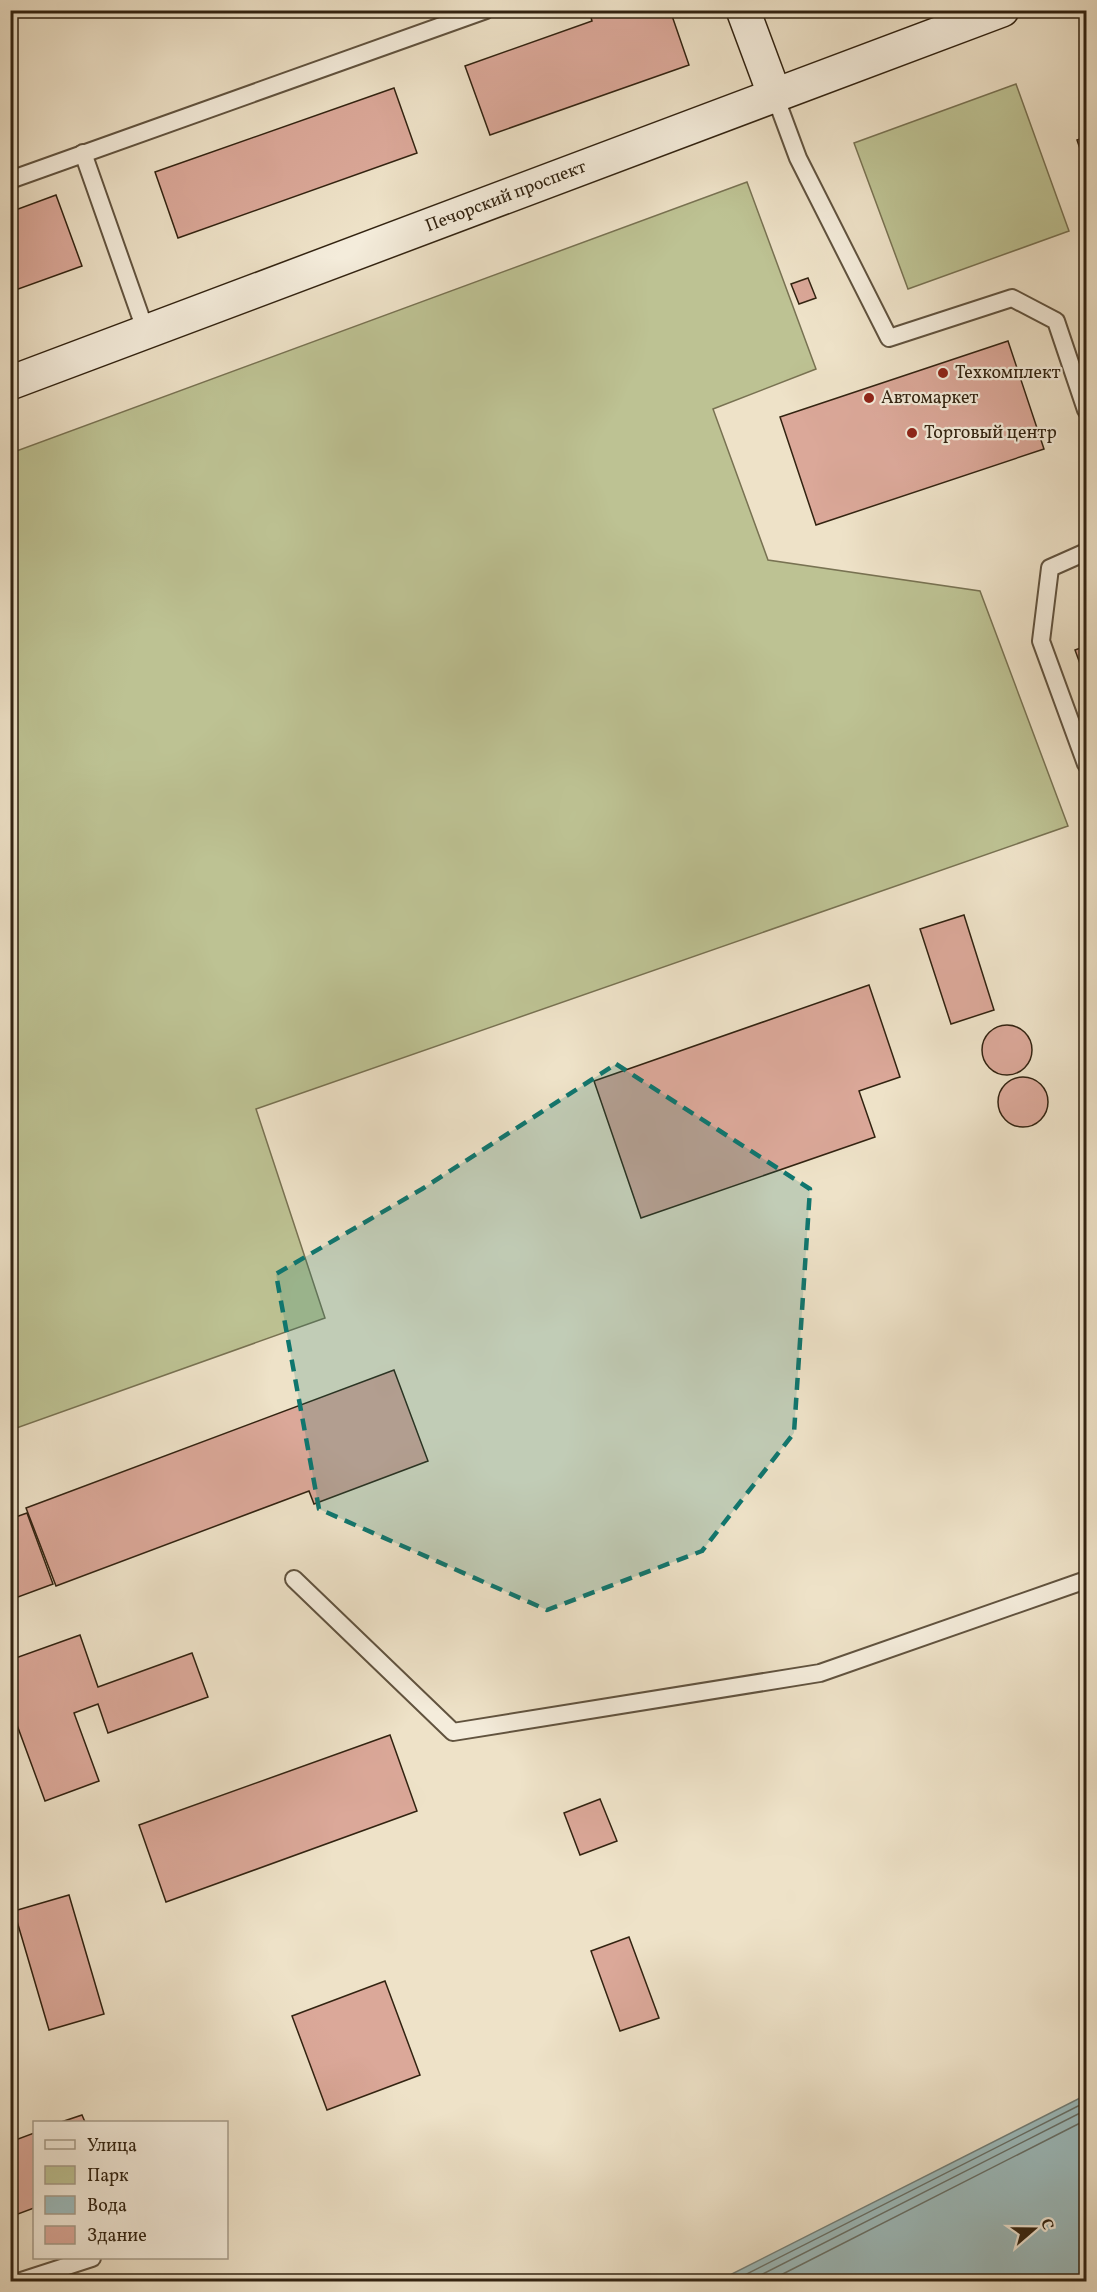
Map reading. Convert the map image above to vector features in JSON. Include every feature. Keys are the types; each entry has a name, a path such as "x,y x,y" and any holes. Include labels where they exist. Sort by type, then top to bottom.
{"main road":[{"path":"743,10 775,96"},
{"name":"Печорский проспект","path":"10,383 1002,10"}],"lane":[{"path":"10,180 486,10"},
{"path":"775,96 798,158 889,338 1012,298 1056,321 1086,410"},
{"path":"83,153 147,332"},
{"path":"1086,552 1050,568 1041,641 1086,764"},
{"path":"294,1579 453,1732 820,1673 1086,1580"},
{"path":"18,2282 90,2259"}],"highlighted area":[{"path":"616,1064 810,1189 794,1433 702,1551 547,1610 319,1509 276,1274 422,1189"}],"green space":[{"path":"1016,84 1069,231 908,289 854,143"},
{"path":"747,182 816,369 713,409 768,560 980,591 1068,826 256,1109 325,1318 11,1430 11,453"}],"water":[{"path":"1086,2095 1086,2281 718,2281"}],"building":[{"path":"589,10 670,10 689,65 490,135 465,66 592,21"},
{"path":"394,88 417,153 178,238 155,172"},
{"path":"1086,137 1086,166 1077,140"},
{"path":"56,195 82,266 10,292 10,212"},
{"path":"808,278 816,298 799,304 791,284"},
{"name":"Торговый центр","path":"1008,341 1044,449 816,525 780,417"},
{"path":"1086,646 1086,680 1075,650"},
{"path":"964,915 994,1010 951,1024 920,929"},
{"path":"869,985 900,1077 859,1091 875,1137 641,1218 594,1081"},
{"path":"1002,1025 1012,1025 1025,1032 1032,1045 1032,1055 1025,1068 1012,1075 1002,1075 993,1071 986,1064 982,1055 982,1045 986,1036 993,1029"},
{"path":"1018,1077 1028,1077 1041,1084 1048,1097 1048,1107 1041,1120 1028,1127 1018,1127 1009,1123 1002,1116 998,1107 998,1097 1002,1088 1009,1081"},
{"path":"394,1370 428,1461 314,1504 309,1491 56,1586 26,1508"},
{"path":"27,1513 53,1584 10,1600 10,1519"},
{"path":"80,1635 98,1687 192,1653 208,1697 108,1733 98,1704 74,1713 99,1781 45,1801 10,1706 10,1660"},
{"path":"390,1735 417,1811 166,1902 139,1825"},
{"path":"600,1799 617,1841 580,1855 564,1813"},
{"path":"69,1895 104,2014 49,2030 14,1911"},
{"path":"629,1937 659,2018 620,2031 591,1951"},
{"path":"385,1981 420,2075 327,2110 292,2016"},
{"path":"82,2115 85,2121 64,2121"},
{"path":"33,2133 33,2208 10,2217 10,2142"}],"place":[{"name":"Техкомплект","path":"943,373"},
{"name":"Автомаркет","path":"869,398"},
{"name":"Торговый центр","path":"912,433"}]}
